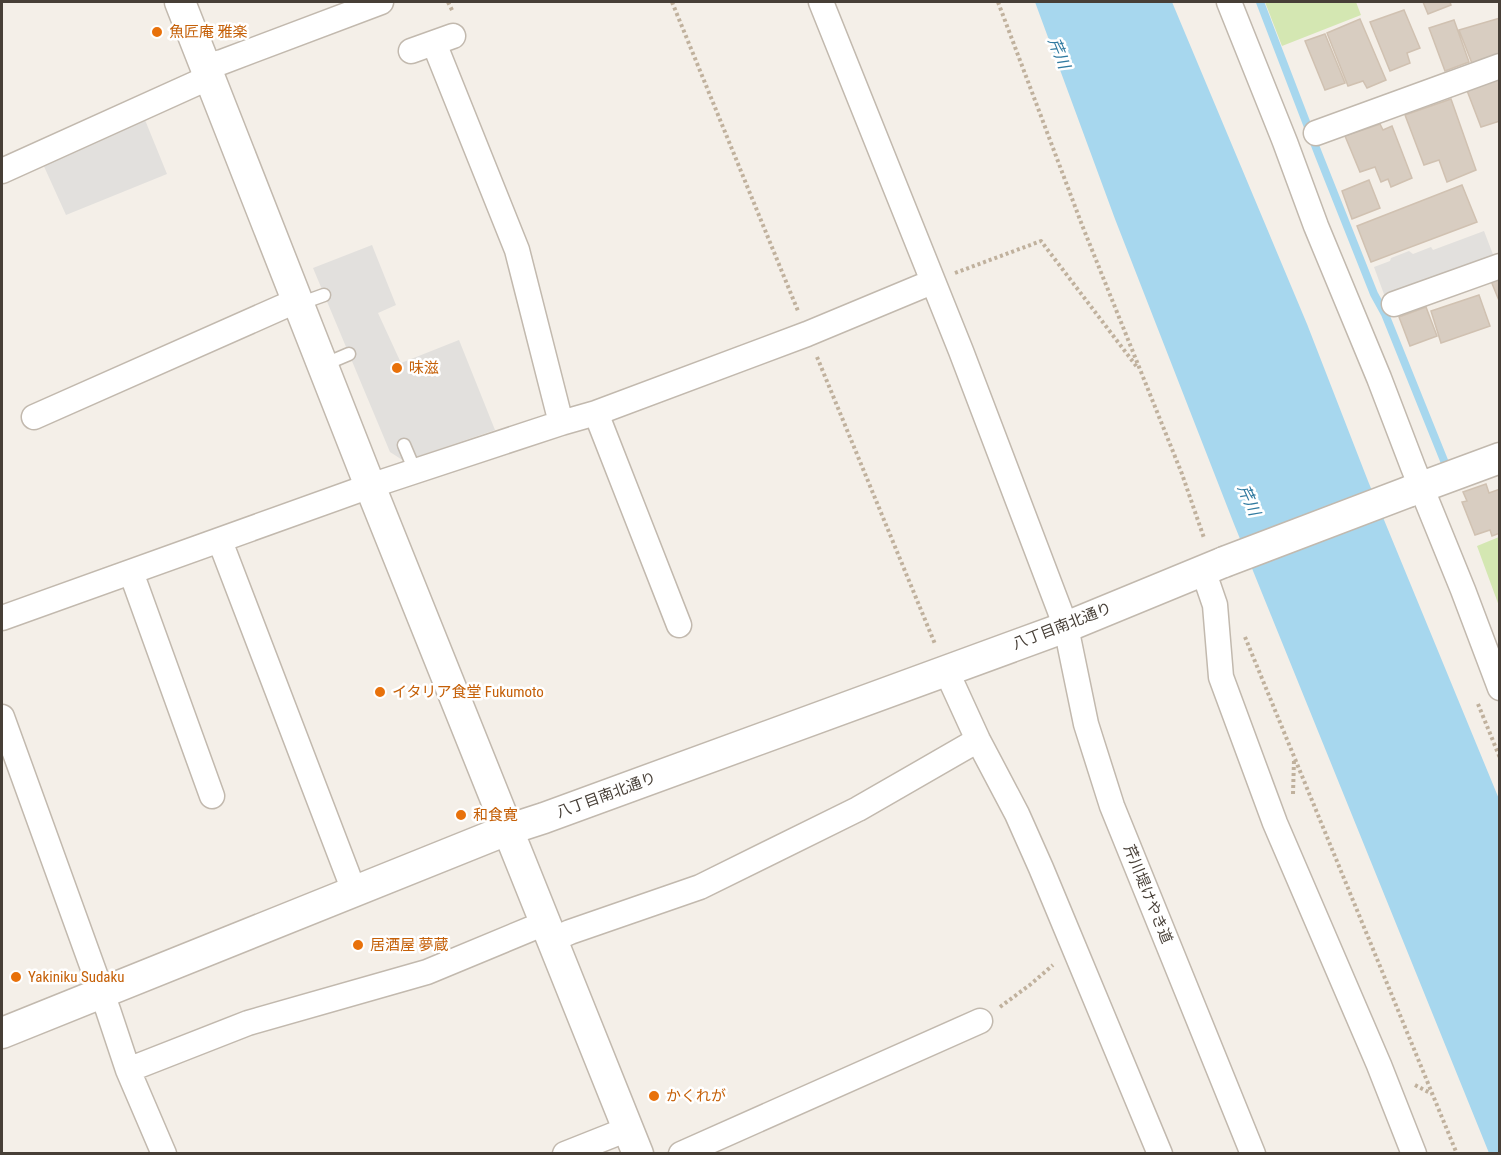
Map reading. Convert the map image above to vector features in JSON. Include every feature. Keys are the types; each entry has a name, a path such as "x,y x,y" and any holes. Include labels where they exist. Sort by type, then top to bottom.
{"street":[{"path":"180,2 307,299 336,360 370,486 633,1141 565,1154"},
{"path":"2,171 116,123 222,62 381,2"},
{"name":"芹川堤けやき道","path":"821,2 1000,451 1066,627 1086,724 1112,806 1253,1154"},
{"path":"1230,2 1316,226 1379,378 1415,490 1463,590 1500,688"},
{"path":"411,51 444,39 517,250 561,423"},
{"path":"1316,133 1500,66"},
{"path":"1394,304 1500,266"},
{"path":"2,618 370,486 596,413 807,334 932,282"},
{"path":"34,417 307,299"},
{"path":"596,413 679,625"},
{"name":"八丁目南北通り","path":"2,1033 507,830 1066,627 1212,560 1500,458"},
{"path":"220,540 354,891"},
{"path":"1212,560 1221,677 1275,823 1379,1065 1414,1154"},
{"path":"131,572 212,796"},
{"path":"946,669 978,740 1022,825 1160,1154"},
{"path":"2,717 128,1070 164,1154"},
{"path":"128,1070 249,1023 427,972 549,931 570,932 700,887 858,809 978,740"},
{"path":"681,1154 980,1021"}],"lane":[{"path":"404,445 415,471"}],"path":[{"path":"672,2 946,669"},
{"path":"998,2 1078,214 1182,474 1212,560"},
{"path":"932,282 1041,240 1140,370"},
{"path":"1242,628 1457,1154"},
{"path":"980,1021 1031,984 1074,948"}],"green space":[{"path":"1265,2 1356,2 1361,15 1282,46"},
{"path":"1499,537 1499,606 1477,546"}],"shaded area":[{"path":"143,115 167,174 66,215 42,162"},
{"path":"1484,231 1494,257 1385,297 1374,267 1409,251 1413,254 1431,247 1433,250"},
{"path":"372,245 396,305 378,313 401,363 459,340 495,430 404,461 390,452 313,268"}],"water":[{"name":"芹川","path":"1035,2 1172,2 1307,324 1368,481 1499,799 1499,1153 1489,1153 1234,524 1115,219"}],"building":[{"path":"1423,2 1450,2 1451,5 1428,14"},
{"path":"1404,10 1420,48 1407,53 1410,63 1390,71 1370,22"},
{"path":"1500,18 1500,57 1473,66 1459,30"},
{"path":"1360,19 1386,80 1367,88 1363,81 1348,86 1327,33"},
{"path":"1454,20 1469,62 1445,71 1429,28"},
{"path":"1325,34 1345,83 1325,90 1305,41"},
{"path":"1500,74 1500,121 1481,127 1466,88"},
{"path":"1451,99 1476,170 1447,182 1439,160 1424,165 1405,115"},
{"path":"1380,124 1383,130 1392,126 1412,178 1391,187 1388,179 1381,182 1375,167 1360,172 1345,136"},
{"path":"1369,180 1380,208 1352,219 1342,191"},
{"path":"1462,185 1477,222 1371,262 1357,226"},
{"path":"1500,278 1500,303 1491,281"},
{"path":"1479,295 1490,326 1441,343 1431,311"},
{"path":"1426,307 1437,336 1410,346 1399,317"},
{"path":"1486,484 1489,493 1500,489 1500,533 1492,536 1490,530 1475,535 1462,502 1467,501 1463,492"}],"waterway":[{"path":"1260,2 1374,294 1385,314 1445,463"}],"place":[{"name":"魚匠庵 雅楽","path":"157,32"},
{"name":"味滋","path":"397,368"},
{"name":"イタリア食堂 Fukumoto","path":"380,692"},
{"name":"和食寛","path":"461,815"},
{"name":"居酒屋 夢蔵","path":"358,945"},
{"name":"Yakiniku Sudaku","path":"16,977"},
{"name":"かくれが","path":"654,1096"}]}
